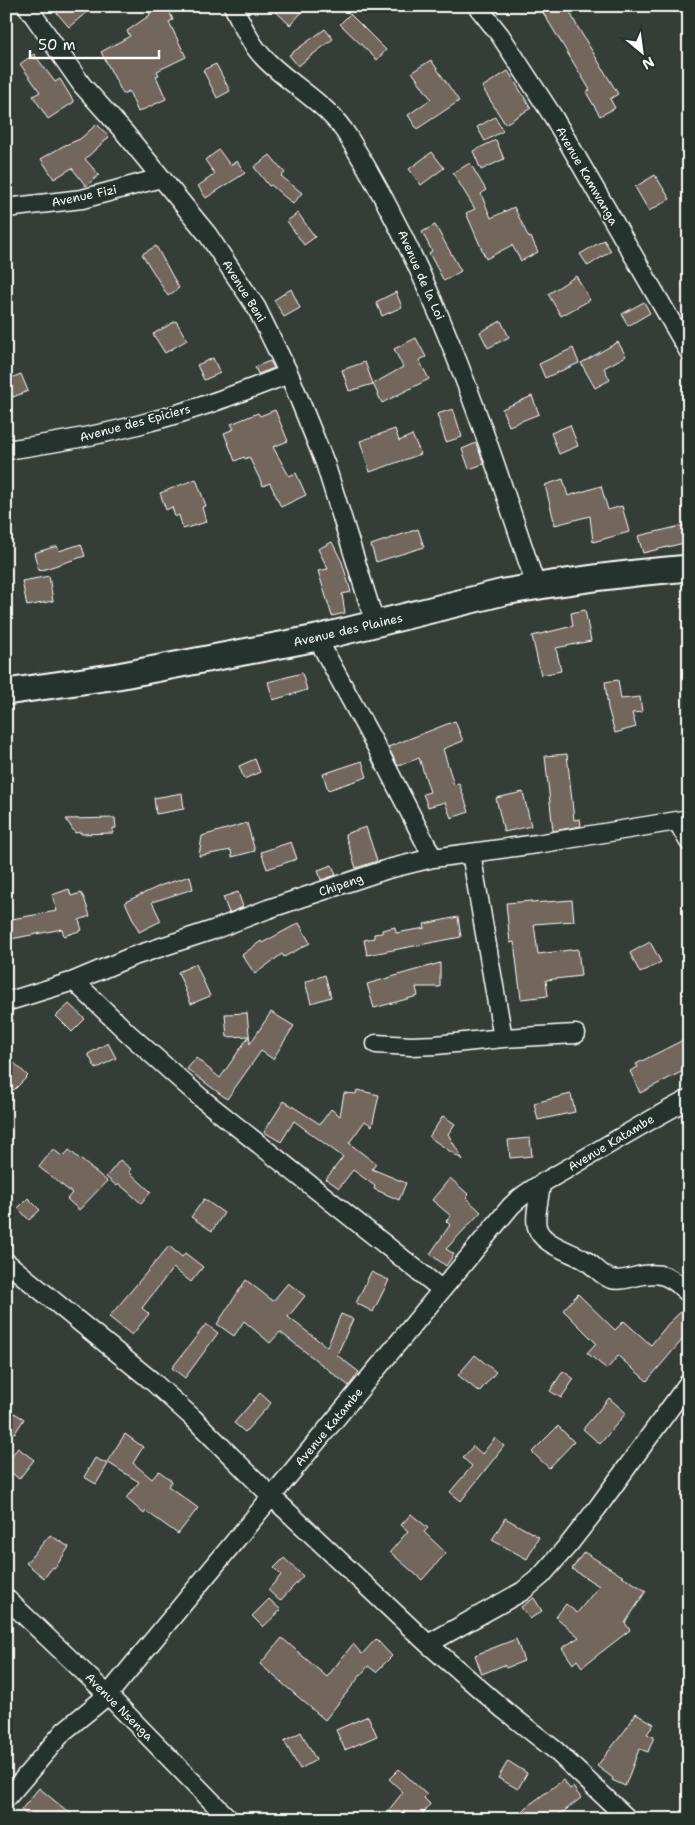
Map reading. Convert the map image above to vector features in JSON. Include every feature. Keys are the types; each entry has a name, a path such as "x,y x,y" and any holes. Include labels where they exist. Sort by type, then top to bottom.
{"street":[{"name":"Avenue Beni","path":"27,6 82,85 124,132 208,235 256,306 289,374 325,463 375,624"},
{"name":"Avenue de la Loi","path":"233,6 260,53 277,71 322,105 342,126 392,212 426,284 469,388 536,586"},
{"name":"Avenue Kamwanga","path":"477,6 500,35 554,118 689,352"},
{"name":"Avenue Fizi","path":"6,208 82,199 161,178"},
{"name":"Avenue des Epiciers","path":"6,450 73,440 153,421 289,374"},
{"name":"Avenue des Plaines","path":"6,692 118,676 317,638 504,592 536,586 689,568"},
{"path":"317,638 434,858"},
{"path":"683,820 689,842"},
{"name":"Chipeng","path":"6,1002 74,981 131,957 388,869 434,858 683,820"},
{"path":"471,853 503,1038"},
{"path":"74,981 129,1034 201,1098 441,1289"},
{"path":"376,1044 436,1045 503,1038 576,1034"},
{"name":"Avenue Katambe","path":"6,1799 64,1731 108,1695 270,1496 357,1394 441,1289 511,1206 519,1198 541,1184 658,1115 689,1099"},
{"path":"541,1184 536,1225 544,1238 588,1262 612,1279 621,1280 647,1274 660,1274 671,1278 689,1294"},
{"path":"6,1262 152,1381 193,1418 270,1496 428,1644 503,1709 555,1750 628,1819"},
{"path":"428,1644 523,1591 541,1576 598,1507 689,1382"},
{"name":"Avenue Nsenga","path":"6,1598 108,1695 229,1819"}],"building":[{"path":"51,6 94,6 69,27"},
{"path":"167,6 173,20 169,22 186,57 157,71 159,75 156,76 166,99 138,112 129,91 123,94 101,52 130,36 127,31 150,15 149,13"},
{"path":"270,6 308,6 290,25"},
{"path":"539,6 567,6 618,94 610,99 615,108 600,116 586,92 590,90"},
{"path":"350,14 386,50 377,60 340,24"},
{"path":"325,29 333,39 298,66 289,55"},
{"path":"34,54 55,82 60,79 74,102 48,119 33,96 40,92 20,64"},
{"path":"431,60 459,101 417,129 408,115 431,99 412,72"},
{"path":"216,64 230,91 217,98 203,70"},
{"path":"508,71 531,108 505,124 482,87"},
{"path":"495,117 503,131 485,141 477,127"},
{"path":"97,124 109,137 85,159 99,175 86,186 72,168 54,179 41,159 63,146 80,139"},
{"path":"496,140 504,159 481,170 473,151"},
{"path":"219,150 230,165 237,161 245,173 206,198 198,186 215,174 205,160"},
{"path":"432,152 444,168 421,185 409,169"},
{"path":"270,155 285,173 281,176 302,193 293,204 271,185 269,186 254,167"},
{"path":"470,163 486,190 481,194 491,218 514,207 538,252 521,261 512,245 486,259 466,213 475,209 453,173"},
{"path":"655,175 670,199 649,211 635,187"},
{"path":"298,213 315,237 304,245 287,221"},
{"path":"435,225 461,271 444,281 429,253 432,251 422,232"},
{"path":"604,240 611,251 588,266 580,254"},
{"path":"156,246 179,288 168,296 142,254"},
{"path":"576,276 590,300 561,316 548,294"},
{"path":"291,289 300,308 284,317 274,300"},
{"path":"396,292 402,307 382,316 376,302"},
{"path":"644,302 650,313 628,326 622,314"},
{"path":"176,321 187,340 165,353 153,334"},
{"path":"501,321 509,337 488,348 480,332"},
{"path":"416,338 426,357 419,360 429,379 382,403 373,384 403,367 394,349"},
{"path":"618,342 626,356 604,368 610,380 595,388 581,363"},
{"path":"573,348 579,363 545,378 539,364"},
{"path":"213,358 220,373 204,380 197,365"},
{"path":"270,361 274,368 258,374 255,367"},
{"path":"365,362 373,384 349,391 342,370"},
{"path":"21,374 28,391 13,397 6,380"},
{"path":"532,396 539,414 509,426 502,409"},
{"path":"453,409 462,437 446,442 437,414"},
{"path":"275,410 288,441 273,447 289,476 296,473 306,495 281,507 270,483 263,486 249,457 235,461 224,433 234,429 231,424 258,413 260,416"},
{"path":"570,425 578,446 559,454 551,433"},
{"path":"395,429 399,441 412,435 421,454 370,472 360,441"},
{"path":"476,443 484,464 469,469 462,449"},
{"path":"196,479 206,506 202,507 206,522 183,529 179,515 175,517 172,507 166,510 160,493"},
{"path":"563,479 568,496 601,486 608,510 622,506 629,532 593,542 590,516 555,525 545,485"},
{"path":"685,525 688,542 643,553 638,536"},
{"path":"418,529 424,547 376,562 371,545"},
{"path":"332,542 342,562 351,592 342,594 345,613 332,616 318,571 328,569 318,549"},
{"path":"81,544 85,556 39,571 34,553 57,546 59,551"},
{"path":"49,576 53,601 27,606 22,581"},
{"path":"585,610 591,641 556,648 561,671 541,675 532,636 573,626 571,613"},
{"path":"302,673 307,690 273,700 268,682"},
{"path":"618,680 621,699 640,697 642,712 632,713 636,727 615,733 608,708 605,682"},
{"path":"455,721 463,741 443,749 454,785 459,783 469,812 451,818 445,802 428,807 423,794 430,792 419,758 398,766 388,747"},
{"path":"567,754 574,820 580,819 581,826 553,831 545,756"},
{"path":"255,759 260,772 244,779 239,766"},
{"path":"362,761 367,777 328,790 323,774"},
{"path":"523,792 531,826 504,832 496,798"},
{"path":"182,793 184,809 156,814 154,798"},
{"path":"115,818 116,828 113,828 113,833 81,834 81,832 75,833 66,819"},
{"path":"247,823 255,851 232,857 231,850 199,856 202,836"},
{"path":"366,827 377,861 356,868 345,834"},
{"path":"291,842 297,859 267,869 261,852"},
{"path":"332,865 336,875 321,880 318,870"},
{"path":"190,876 193,889 152,902 161,921 139,932 125,902 162,885"},
{"path":"69,889 71,896 81,893 90,916 79,920 82,930 64,936 62,929 6,940 6,920 57,911 52,895"},
{"path":"238,892 243,907 229,913 223,897"},
{"path":"572,900 574,921 534,924 538,954 578,949 581,976 546,980 548,996 521,999 514,942 510,943 506,903"},
{"path":"458,917 461,937 367,955 364,940 374,938 374,934 382,933 382,930 395,927 396,933 425,928 424,924"},
{"path":"299,923 310,943 284,957 282,954 255,974 242,955 261,941 262,943"},
{"path":"650,942 661,962 640,973 630,953"},
{"path":"440,963 440,987 416,987 418,996 374,1008 367,984"},
{"path":"196,964 210,996 191,1004 178,972"},
{"path":"325,975 331,997 311,1003 305,982"},
{"path":"69,1004 85,1019 72,1032 56,1016"},
{"path":"271,1012 294,1026 273,1059 261,1051 227,1099 187,1069 196,1058 220,1078 249,1036 227,1037 225,1014 247,1013 250,1044"},
{"path":"689,1037 689,1068 640,1093 630,1071 638,1067 636,1064"},
{"path":"108,1043 116,1058 96,1069 88,1054"},
{"path":"6,1055 28,1076 14,1090 6,1082"},
{"path":"357,1090 379,1095 372,1126 365,1121 349,1143 376,1164 372,1169 406,1183 399,1200 374,1189 375,1186 353,1170 339,1188 326,1179 343,1157 294,1121 281,1142 264,1132 284,1101 320,1124 331,1109 340,1116 344,1093 356,1094"},
{"path":"571,1094 575,1112 538,1120 534,1103"},
{"path":"443,1116 455,1124 448,1134 463,1160 429,1137"},
{"path":"530,1138 532,1156 510,1158 508,1140"},
{"path":"53,1149 63,1157 69,1150 107,1181 79,1210 67,1199 72,1193 39,1167"},
{"path":"120,1160 131,1169 129,1172 151,1192 141,1203 119,1184 117,1186 106,1177"},
{"path":"450,1178 469,1195 466,1198 481,1212 446,1249 454,1254 446,1266 430,1254 450,1225 446,1221 451,1216 432,1200"},
{"path":"28,1198 40,1210 29,1220 18,1208"},
{"path":"204,1199 224,1213 212,1231 191,1217"},
{"path":"169,1246 182,1257 185,1253 203,1267 191,1282 173,1268 142,1308 149,1314 132,1335 109,1317"},
{"path":"371,1272 389,1280 373,1312 356,1303"},
{"path":"246,1280 273,1301 288,1283 305,1296 288,1317 327,1347 341,1314 353,1319 337,1355 359,1372 349,1386 280,1332 270,1343 244,1321 234,1336 217,1324"},
{"path":"578,1294 615,1330 624,1321 651,1345 668,1324 689,1304 689,1332 647,1381 618,1356 607,1369 587,1353 596,1343 563,1310"},
{"path":"206,1324 218,1333 185,1378 172,1368"},
{"path":"475,1355 496,1372 479,1392 458,1375"},
{"path":"563,1371 574,1379 561,1398 550,1391"},
{"path":"260,1393 271,1403 245,1432 234,1423"},
{"path":"609,1398 626,1413 600,1444 583,1429"},
{"path":"6,1408 24,1419 15,1433 6,1428"},
{"path":"558,1426 574,1442 549,1468 532,1452"},
{"path":"125,1434 143,1447 133,1463 152,1479 159,1471 172,1481 168,1486 198,1508 178,1534 146,1511 144,1514 126,1498 139,1482 107,1462"},
{"path":"495,1438 504,1446 461,1501 450,1492 472,1466 463,1458 473,1446 482,1454"},
{"path":"18,1448 34,1460 19,1479 6,1468 6,1462"},
{"path":"95,1458 108,1464 96,1484 84,1477"},
{"path":"411,1514 428,1528 424,1532 446,1553 422,1580 390,1552 408,1531 401,1525"},
{"path":"505,1518 539,1537 527,1559 492,1540"},
{"path":"50,1535 69,1547 55,1568 53,1567 44,1578 26,1563"},
{"path":"584,1552 646,1591 625,1623 630,1630 582,1667 577,1660 573,1664 562,1648 579,1637 556,1617 566,1604 577,1613 599,1586 572,1569"},
{"path":"284,1558 303,1576 280,1601 268,1590 281,1575 274,1568"},
{"path":"534,1598 542,1611 530,1619 521,1607"},
{"path":"269,1599 281,1610 263,1627 252,1616"},
{"path":"282,1638 327,1677 353,1644 362,1654 376,1639 392,1656 376,1672 368,1666 325,1720 260,1664"},
{"path":"516,1639 524,1661 506,1668 504,1665 482,1674 475,1655"},
{"path":"636,1713 654,1724 647,1734 654,1737 648,1752 640,1749 638,1752 625,1786 612,1780 613,1778 597,1766"},
{"path":"368,1716 377,1736 345,1750 336,1730"},
{"path":"301,1732 316,1760 300,1769 284,1741"},
{"path":"508,1761 527,1773 518,1789 498,1778"},
{"path":"399,1769 427,1795 424,1798 430,1804 419,1819 399,1819 388,1811 403,1792 389,1779"},
{"path":"563,1780 570,1789 573,1787 581,1798 554,1819 515,1819 529,1805"},
{"path":"39,1788 77,1819 32,1819 21,1810"}]}
